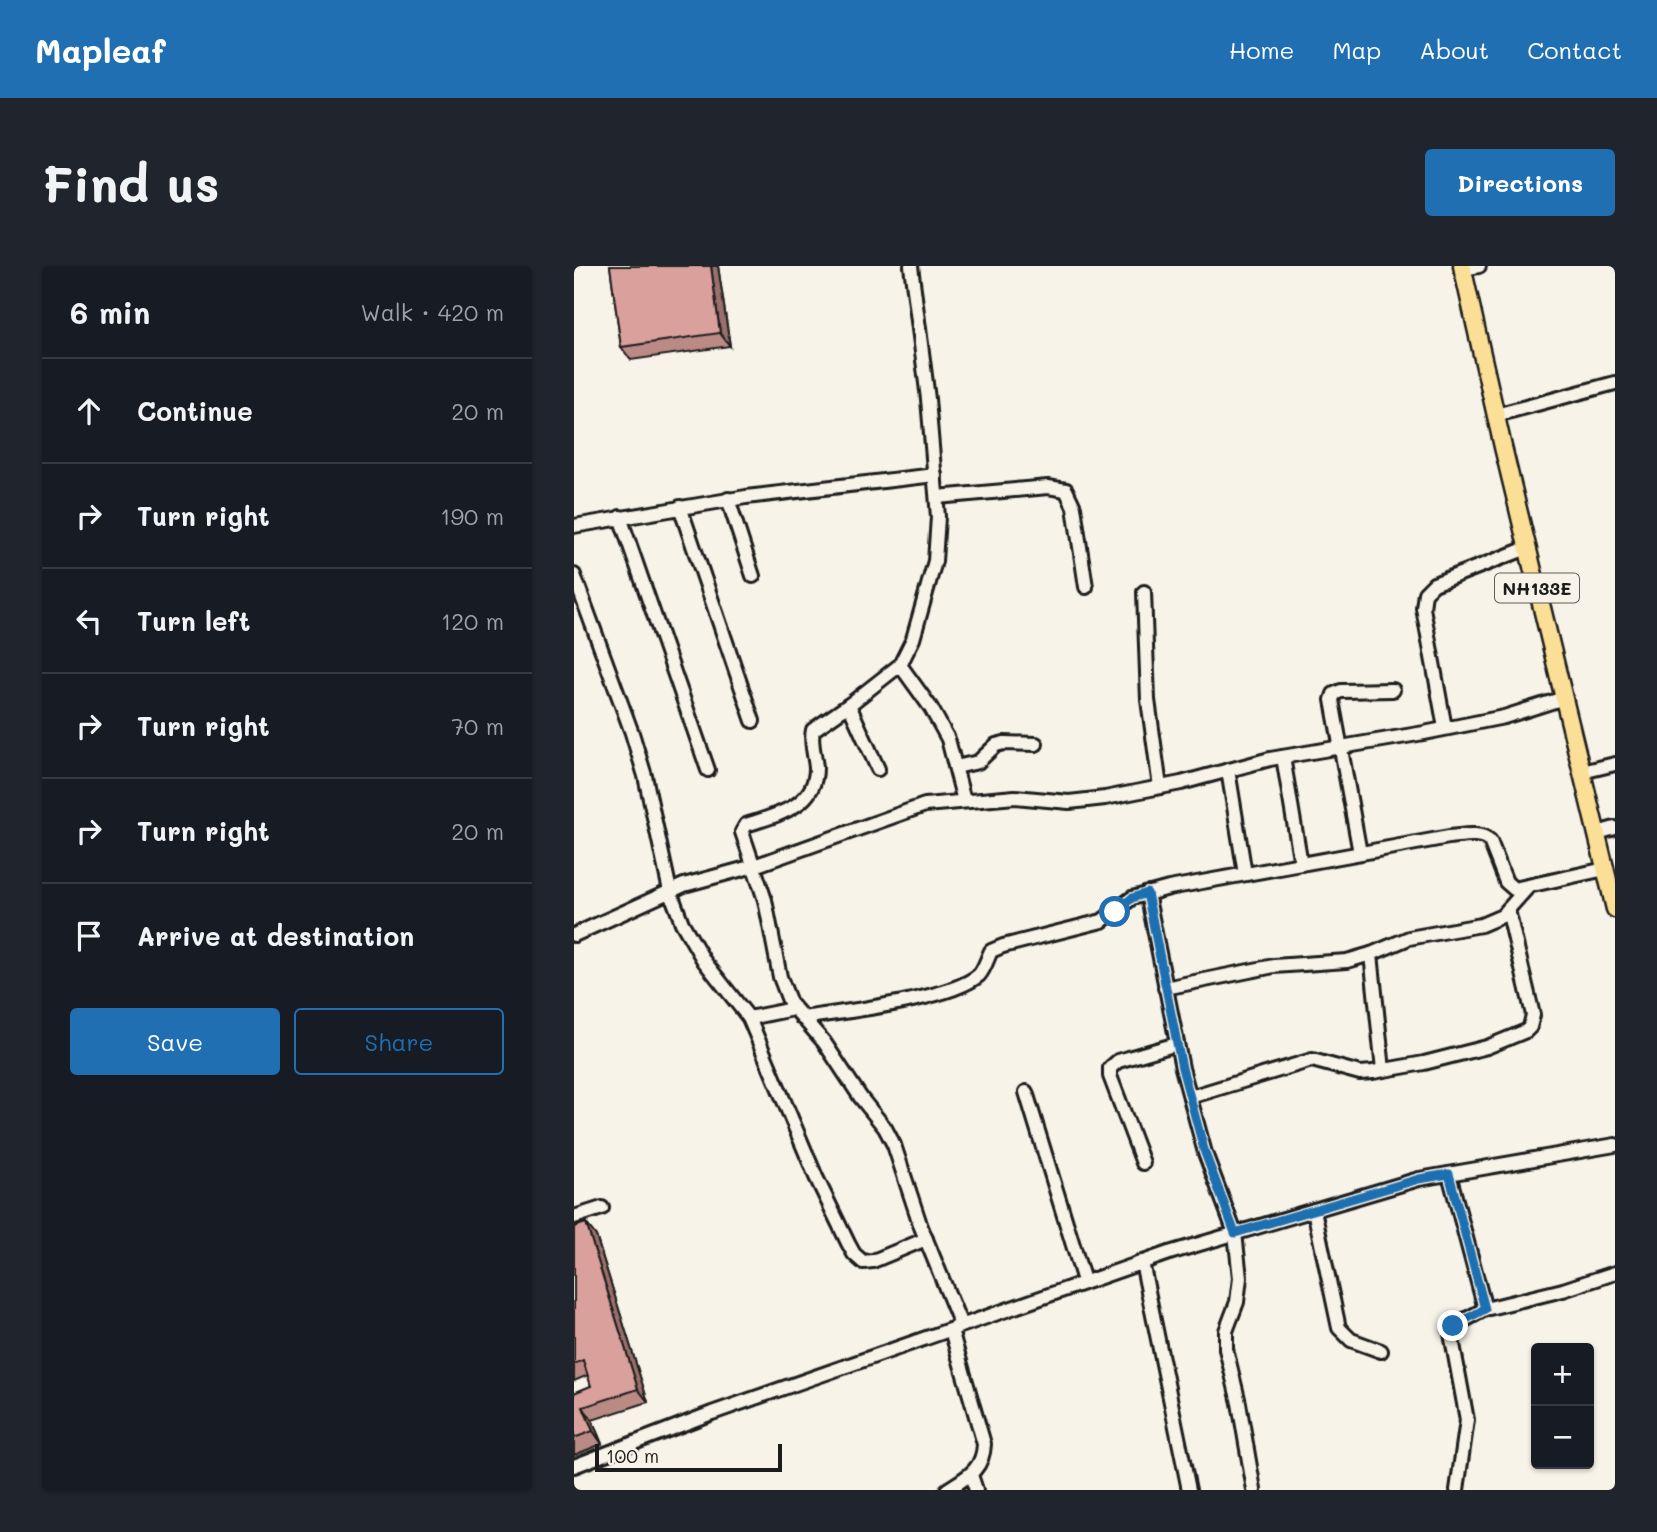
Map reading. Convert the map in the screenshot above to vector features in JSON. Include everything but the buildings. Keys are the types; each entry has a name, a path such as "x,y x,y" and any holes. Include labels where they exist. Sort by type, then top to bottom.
{"main road":[{"name":"NH133E","path":"1468,267 1496,415 1615,909"}],"street":[{"path":"911,266 938,516 934,561 913,639 900,665 813,730 814,779 805,799 797,806 742,829 770,919 773,950 780,977 798,1014 824,1042 861,1098 885,1128 901,1164 956,1328 984,1444 984,1459 971,1475 947,1490"},
{"path":"1496,415 1615,383"},
{"path":"574,526 728,499 935,475"},
{"path":"937,497 1048,487 1066,491 1073,508 1086,587"},
{"path":"728,499 753,576"},
{"path":"680,507 753,720"},
{"path":"620,517 708,770"},
{"path":"1446,728 1423,608 1425,593 1434,584 1527,548"},
{"path":"574,575 632,733 645,776 670,891 682,923 704,961 749,1017 816,1177 854,1254 863,1262 873,1261 926,1239"},
{"path":"1144,592 1148,700 1160,787"},
{"path":"900,665 942,724 964,801"},
{"path":"1360,853 1333,705 1335,694 1345,691 1393,690"},
{"path":"574,934 670,891 754,866 925,805 1015,797 1069,802 1105,798 1283,757 1504,716 1564,698"},
{"path":"849,705 878,769"},
{"path":"956,767 978,762 996,746 1004,743 1036,744"},
{"path":"1283,757 1301,864"},
{"path":"1582,772 1615,764"},
{"path":"1228,770 1245,874"},
{"path":"1597,833 1615,828"},
{"path":"749,1017 894,1003 962,984 984,969 991,951 1040,934 1102,921 1132,898 1147,893 1449,837 1486,837 1509,886 1514,889 1605,869"},
{"path":"1165,988 1246,970 1347,961 1416,936 1488,923 1508,910 1528,887"},
{"path":"1147,893 1190,1097 1205,1153 1235,1233 1239,1289 1225,1340 1254,1490"},
{"path":"1190,1097 1312,1060 1360,1073 1487,1047 1520,1034 1530,1027 1533,1015 1508,910"},
{"path":"1371,954 1383,1070"},
{"path":"1143,1163 1110,1076 1110,1068 1118,1061 1177,1044"},
{"path":"1026,1092 1084,1281"},
{"path":"574,1466 712,1413 1084,1281 1235,1233 1419,1179 1615,1145"},
{"path":"1449,1174 1485,1309"},
{"path":"574,1217 602,1208"},
{"path":"1314,1210 1339,1328 1351,1340 1381,1351"},
{"path":"1142,1262 1189,1490"},
{"path":"1457,1490 1467,1420 1450,1332 1453,1326 1485,1309 1563,1290 1615,1273"},
{"path":"971,1475 976,1490"}],"route":[{"path":"1115,912 1137,895 1147,893 1182,1068 1205,1153 1235,1233 1419,1179 1449,1174 1485,1309 1453,1326"}]}
